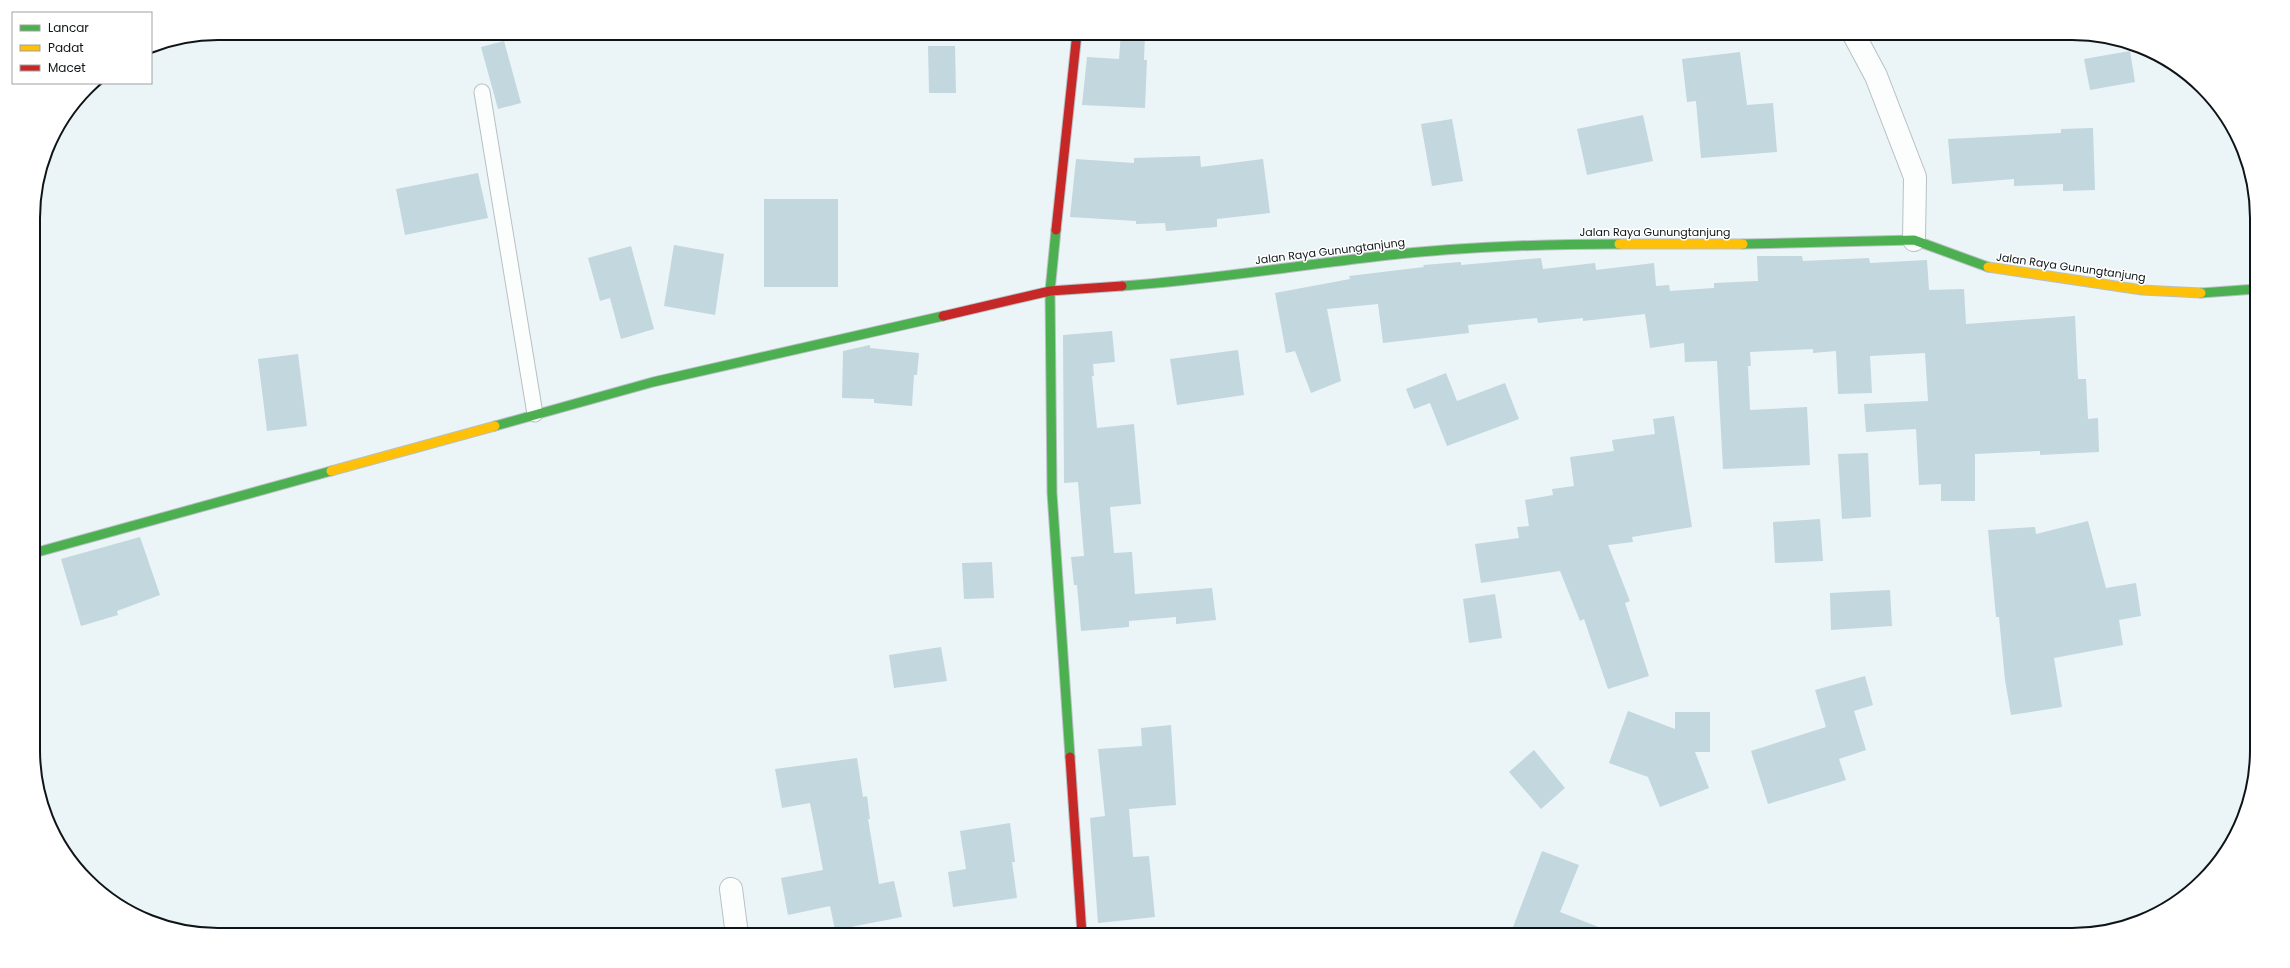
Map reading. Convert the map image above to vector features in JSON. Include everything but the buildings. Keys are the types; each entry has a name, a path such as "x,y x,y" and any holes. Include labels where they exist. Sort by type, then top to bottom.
{"main road":[{"path":"1076,40 1050,291 1052,493 1082,928"},
{"name":"Jalan Raya Gunungtanjung","path":"40,551 653,382 1050,291 1192,281 1382,256 1483,248 1582,244 1810,244 1914,240 1991,268 2142,290 2203,293 2250,289"}],"street":[{"path":"1857,40 1876,76 1915,178 1914,240"},
{"path":"731,889 736,928"}],"lane":[{"path":"482,92 535,414"}],"traffic: fast":[{"path":"1056,230 1050,291 1052,493 1070,757"},
{"path":"1743,244 1914,240 1988,267"},
{"path":"1122,286 1187,280 1440,250 1529,245 1619,244"},
{"path":"2201,293 2250,289"},
{"path":"495,426 653,382 943,316"},
{"path":"40,551 331,471"}],"traffic: slow":[{"path":"1619,244 1743,244"},
{"path":"1988,267 2142,290 2201,293"},
{"path":"331,471 495,426"}],"traffic: jam":[{"path":"1056,230 1076,40"},
{"path":"943,316 1050,291 1122,286"},
{"path":"1070,757 1082,928"}]}
